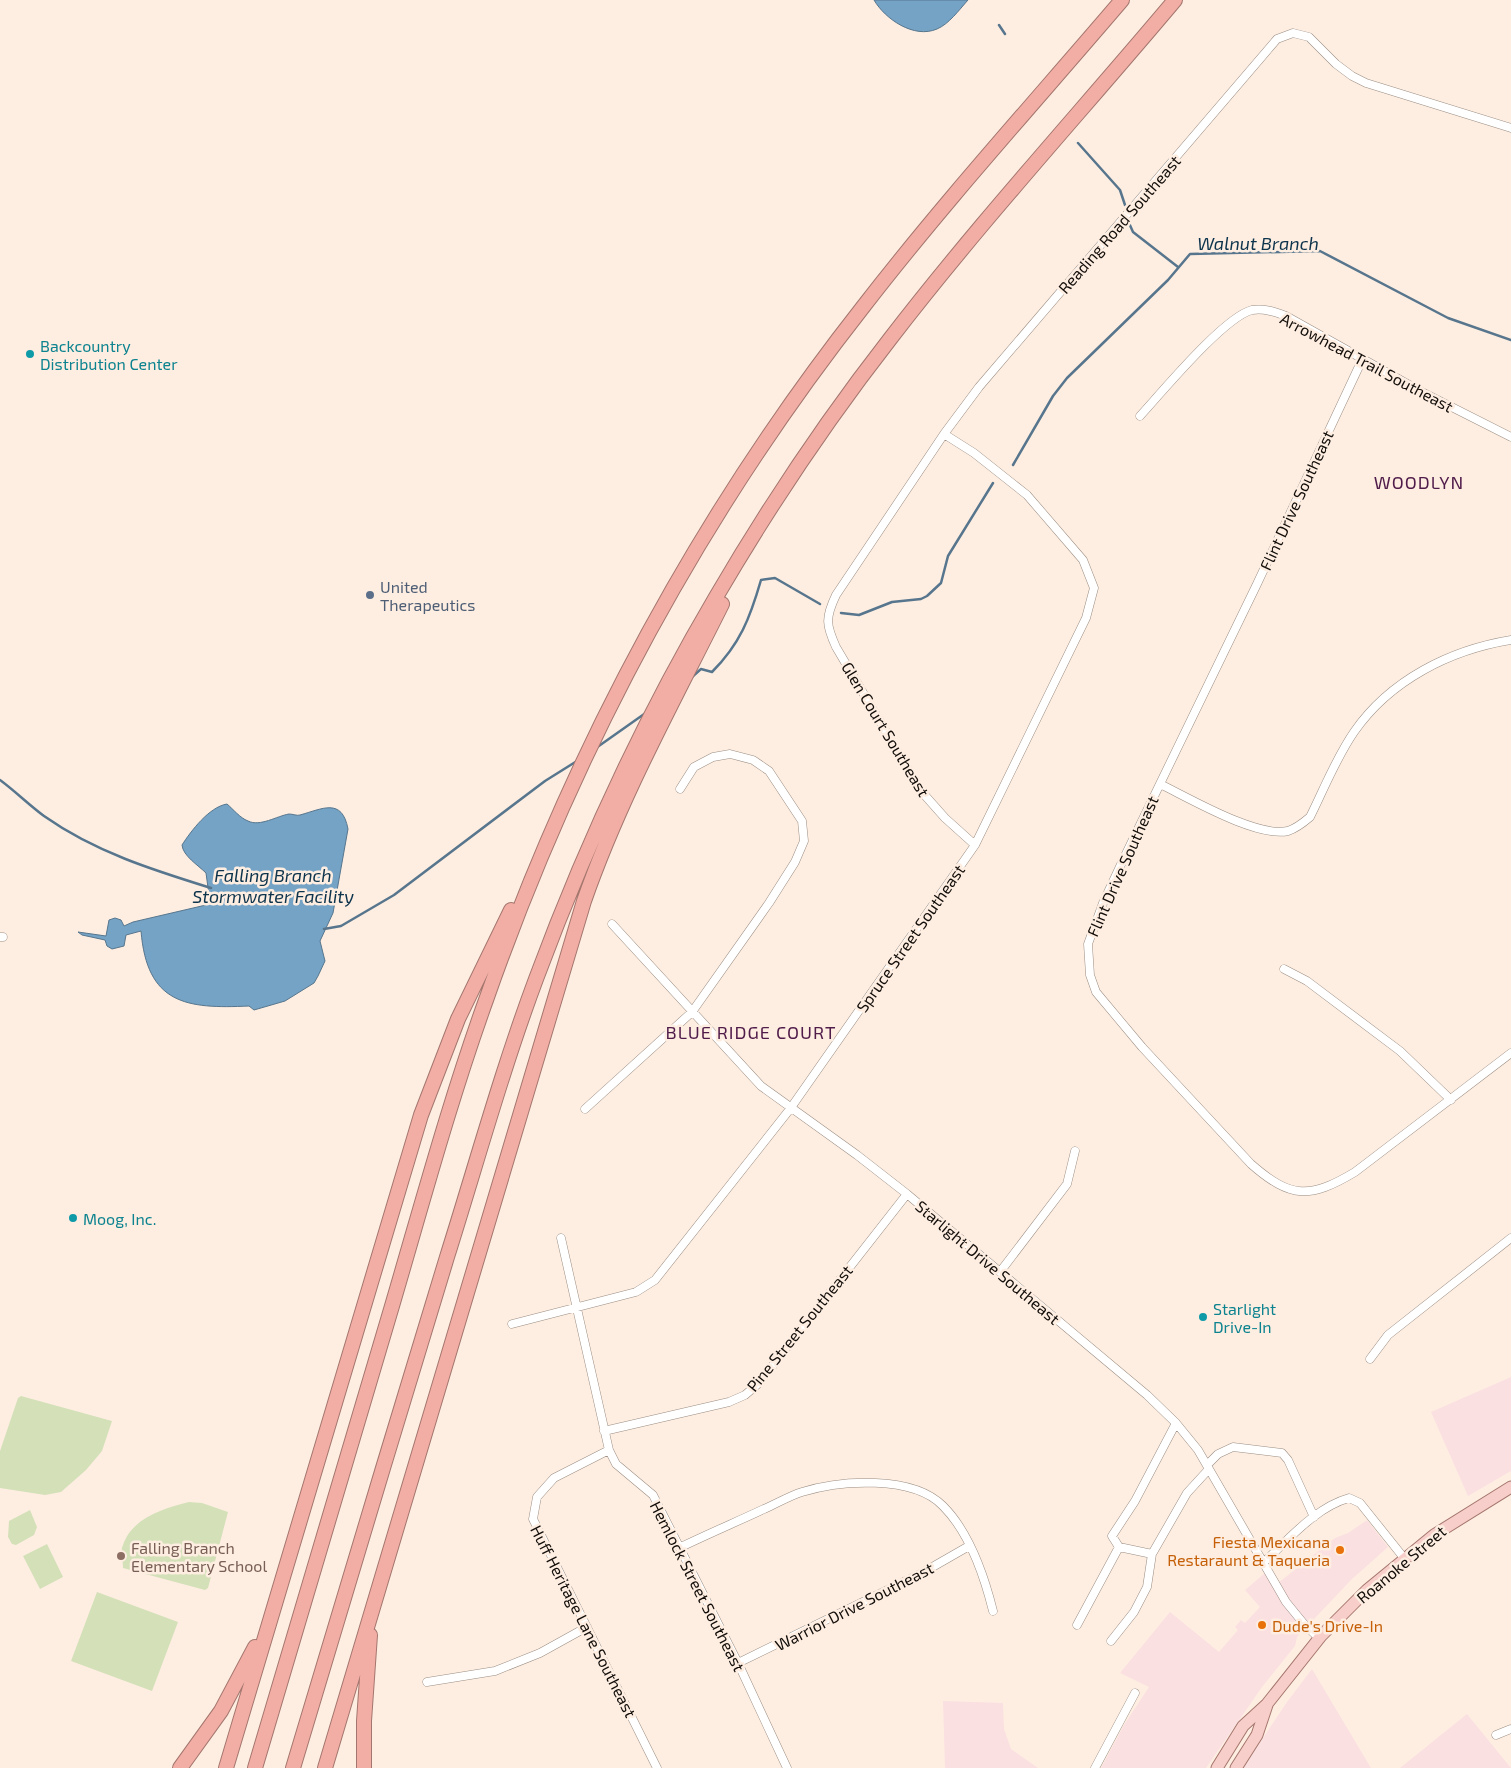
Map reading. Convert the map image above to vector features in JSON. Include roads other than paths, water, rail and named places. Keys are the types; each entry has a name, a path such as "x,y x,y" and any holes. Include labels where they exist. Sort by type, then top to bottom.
{"highway":[{"path":"226,1768 421,1115 478,975 543,850 598,730 651,628 702,540 767,438 865,304 1122,0"},
{"path":"293,1768 508,1061 536,980 595,834 651,715 715,598 765,516 835,412 897,330 1175,0"},
{"path":"325,1768 549,1016 601,854 651,743 765,516"},
{"path":"255,1768 462,1072 486,998 543,850"},
{"path":"180,1768 231,1695 274,1606"},
{"path":"364,1768 364,1721 371,1612"}],"main road":[{"name":"Roanoke Street","path":"1216,1768 1242,1726 1267,1704 1319,1638 1367,1590 1404,1558 1454,1520 1511,1487"},
{"name":"Roanoke Street","path":"1236,1768 1257,1735 1267,1704"}],"street":[{"name":"Reading Road Southeast","path":"827,627 829,610 836,595 944,434 979,386 1278,39 1293,33 1308,37 1336,64 1352,76 1366,83 1511,128"},
{"name":"Arrowhead Trail Southeast","path":"1140,416 1219,331 1236,317 1252,310 1269,310 1286,316 1362,360 1511,437"},
{"name":"Flint Drive Southeast","path":"1362,360 1257,584 1103,903 1088,944 1090,975 1096,992 1142,1048 1251,1164 1269,1180 1290,1191 1311,1192 1331,1186 1356,1172 1511,1053"},
{"name":"Spruce Street Southeast","path":"512,1324 636,1292 655,1280 790,1109 975,845 1086,618 1094,588 1083,560 1027,495 974,453 944,434"},
{"name":"Glen Court Southeast","path":"827,627 836,647 921,791 945,818 975,845"},
{"path":"1160,784 1261,830 1287,831 1299,826 1310,817 1354,732 1370,712 1391,694 1416,674 1446,658 1482,645 1511,640"},
{"path":"585,1109 692,1012 769,903 795,862 804,841 802,821 769,771 753,760 730,754 712,757 694,768 680,789"},
{"name":"Starlight Drive Southeast","path":"612,924 761,1086 907,1194 1147,1395 1176,1423 1198,1450 1286,1602 1304,1624 1319,1638"},
{"path":"1284,969 1307,981 1400,1051 1451,1100"},
{"path":"1000,1272 1067,1184 1075,1151"},
{"name":"Pine Street Southeast","path":"604,1431 729,1402 745,1395 759,1383 907,1194"},
{"name":"Hemlock Street Southeast","path":"560,1238 608,1450 622,1469 653,1495 681,1547 738,1663 787,1768"},
{"path":"1370,1359 1388,1335 1511,1238"},
{"path":"1152,1554 1119,1547 1112,1536 1135,1501 1176,1423"},
{"path":"1111,1641 1134,1612 1147,1587 1152,1554 1187,1493 1218,1454 1233,1447 1282,1453 1288,1460 1314,1517"},
{"name":"Huff Heritage Lane Southeast","path":"608,1450 554,1478 538,1496 533,1519 657,1768"},
{"path":"681,1547 801,1492 853,1483 900,1485 923,1492 942,1504 958,1523 987,1588 993,1611"},
{"path":"1263,1563 1314,1517 1338,1501 1349,1498 1360,1503 1404,1558"},
{"name":"Warrior Drive Southeast","path":"738,1663 922,1573 969,1546"},
{"path":"1078,1625 1119,1547"},
{"path":"427,1682 495,1671 540,1653 587,1627"},
{"path":"1094,1768 1134,1693"},
{"path":"1496,1735 1511,1730"}],"water":[{"path":"874,0 968,0 946,24 937,29 919,31 910,29 893,20 885,14"},
{"name":"Falling Branch Stormwater Facility","path":"227,804 242,818 253,823 289,814 299,815 323,808 336,809 341,812 348,829 333,913 320,941 325,961 318,976 314,983 285,1001 254,1010 249,1006 206,1006 189,1003 174,997 161,988 152,974 145,955 141,931 126,935 124,946 112,949 107,946 105,940 82,935 78,932 106,936 109,920 115,918 121,920 124,926 133,922 206,905 209,895 206,873 188,857 182,845 195,827 207,815 220,806"}],"waterway":[{"name":"Walnut Branch","path":"999,25 1005,34"},
{"name":"Walnut Branch","path":"1078,143 1120,190 1125,205"},
{"name":"Walnut Branch","path":"1129,223 1133,232 1178,267"},
{"name":"Walnut Branch","path":"1013,465 1053,396 1067,378 1168,280 1190,254 1320,251 1448,318 1511,340"},
{"path":"841,613 859,615 892,602 921,599 927,596 941,583 948,556 993,483"},
{"path":"692,677 701,669 712,672 730,651 743,630 761,580 775,578 820,604"},
{"path":"596,748 647,712"},
{"path":"324,929 341,926 394,895 545,781 577,761"},
{"path":"0,780 44,816 83,840 146,867 211,888"}],"place":[{"name":"Backcountry Distribution Center","path":"30,354"},
{"name":"United Therapeutics","path":"370,595"},
{"name":"Moog, Inc.","path":"73,1218"},
{"name":"Starlight Drive-In","path":"1203,1317"},
{"name":"Fiesta Mexicana Restaraunt & Taqueria","path":"1340,1550"},
{"name":"Falling Branch Elementary School","path":"121,1556"},
{"name":"Dude's Drive-In","path":"1262,1625"}],"district":[{"name":"WOODLYN","path":"1419,482"},
{"name":"BLUE RIDGE COURT","path":"751,1032"}]}
